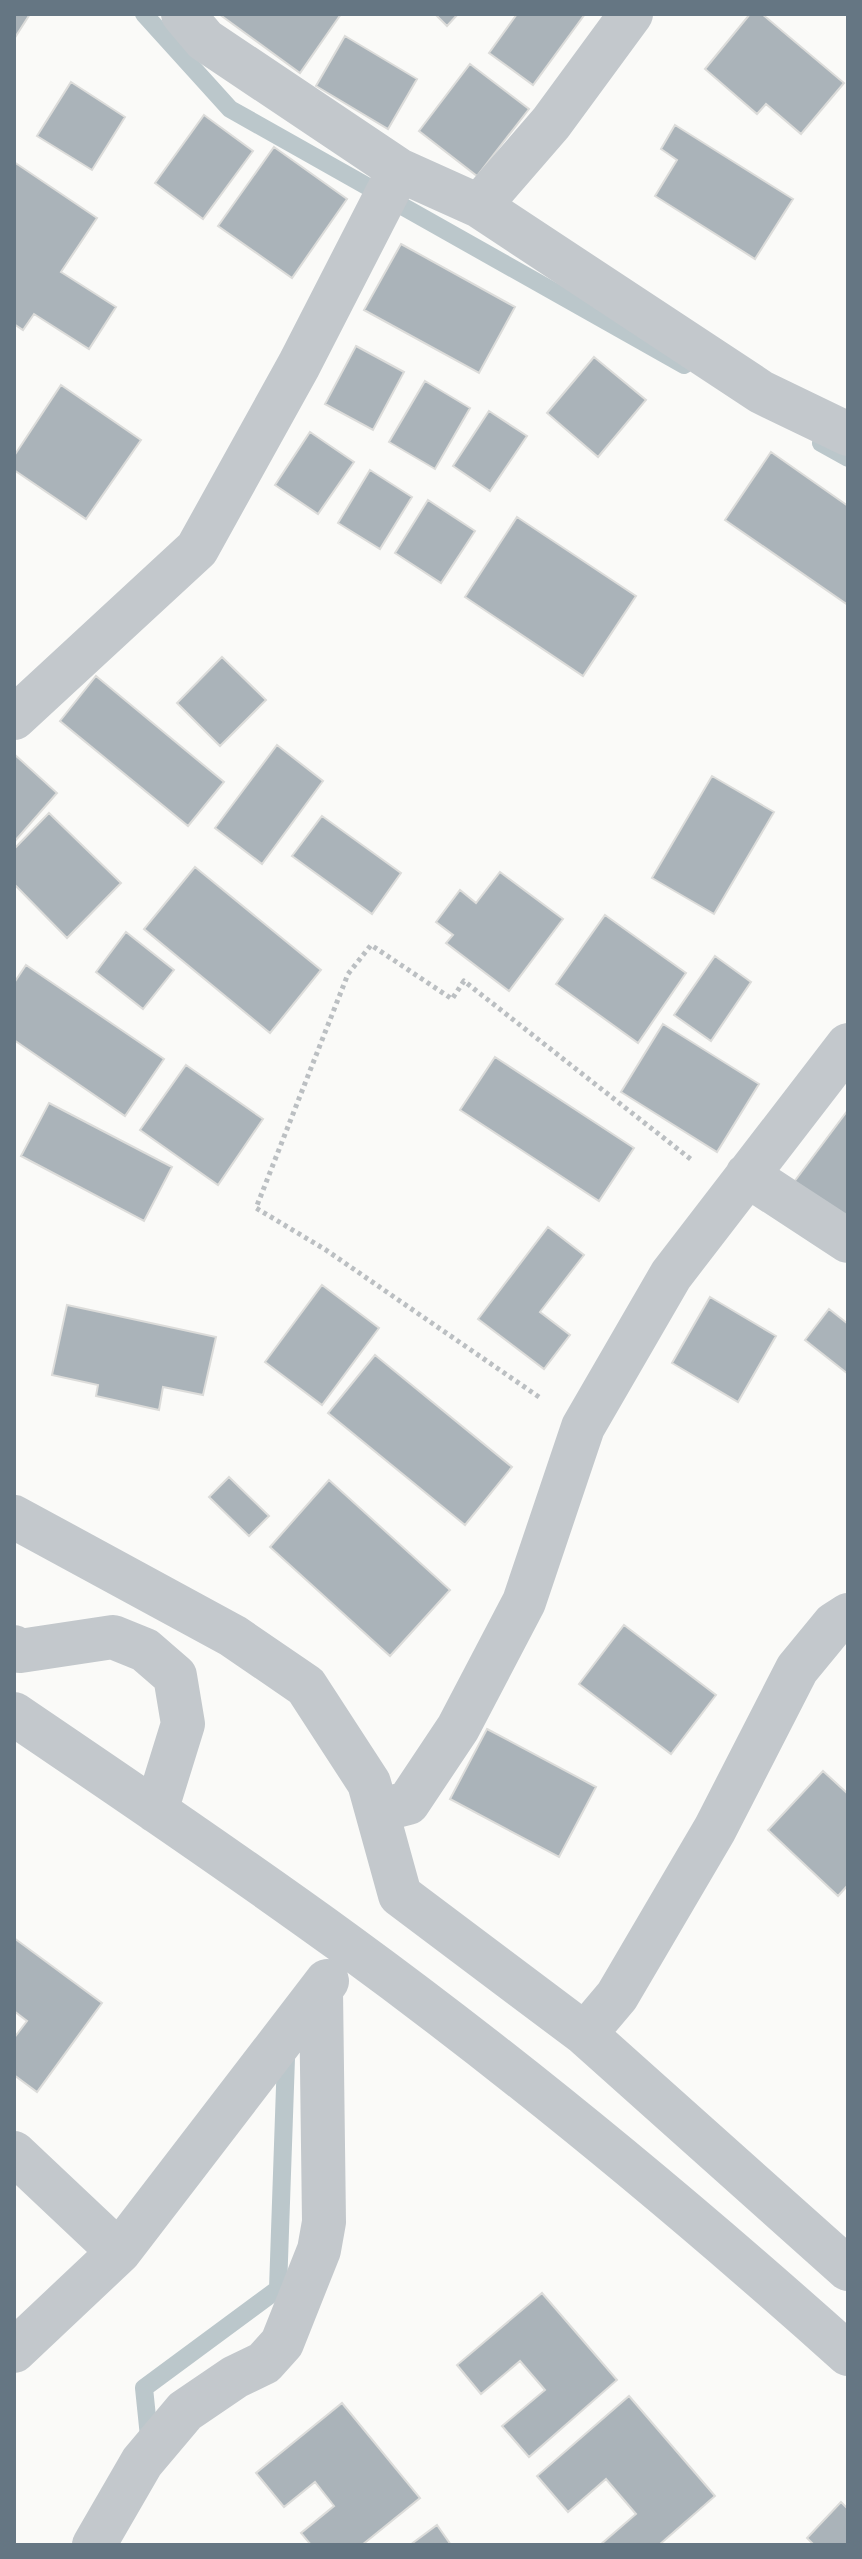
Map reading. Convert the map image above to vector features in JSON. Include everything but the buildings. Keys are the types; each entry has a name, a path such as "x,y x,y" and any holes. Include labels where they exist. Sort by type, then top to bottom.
{"street":[{"path":"183,14 205,40 399,170 479,206 761,392 848,434"},
{"path":"479,206 551,123 631,14"},
{"path":"14,718 197,549 299,365 399,170"},
{"path":"377,1811 408,1803 458,1728 524,1602 583,1427 671,1275 848,1045"},
{"path":"740,1184 848,1241"},
{"path":"14,1517 233,1636 306,1686 369,1783 400,1895 585,2034 848,2269"},
{"path":"585,2034 617,1996 715,1829 797,1669 834,1624 848,1615"},
{"path":"14,1647 20,1651 113,1637 145,1650 175,1676 183,1724 156,1811"},
{"path":"14,1714 348,1946 567,2114 734,2252 848,2354"},
{"path":"14,2351 119,2252 321,1991 348,1946"},
{"path":"94,2545 142,2462 185,2411 235,2377 264,2363 282,2343 319,2250 324,2222 321,1991"},
{"path":"14,2153 119,2252"}],"path":[{"path":"583,1427 326,1250 256,1208 348,974 371,945 452,999 464,981 740,1184"}],"waterway":[{"path":"144,14 230,109 684,365"},
{"path":"821,443 848,458"},
{"path":"150,2446 144,2388 278,2289 286,2058"}]}
